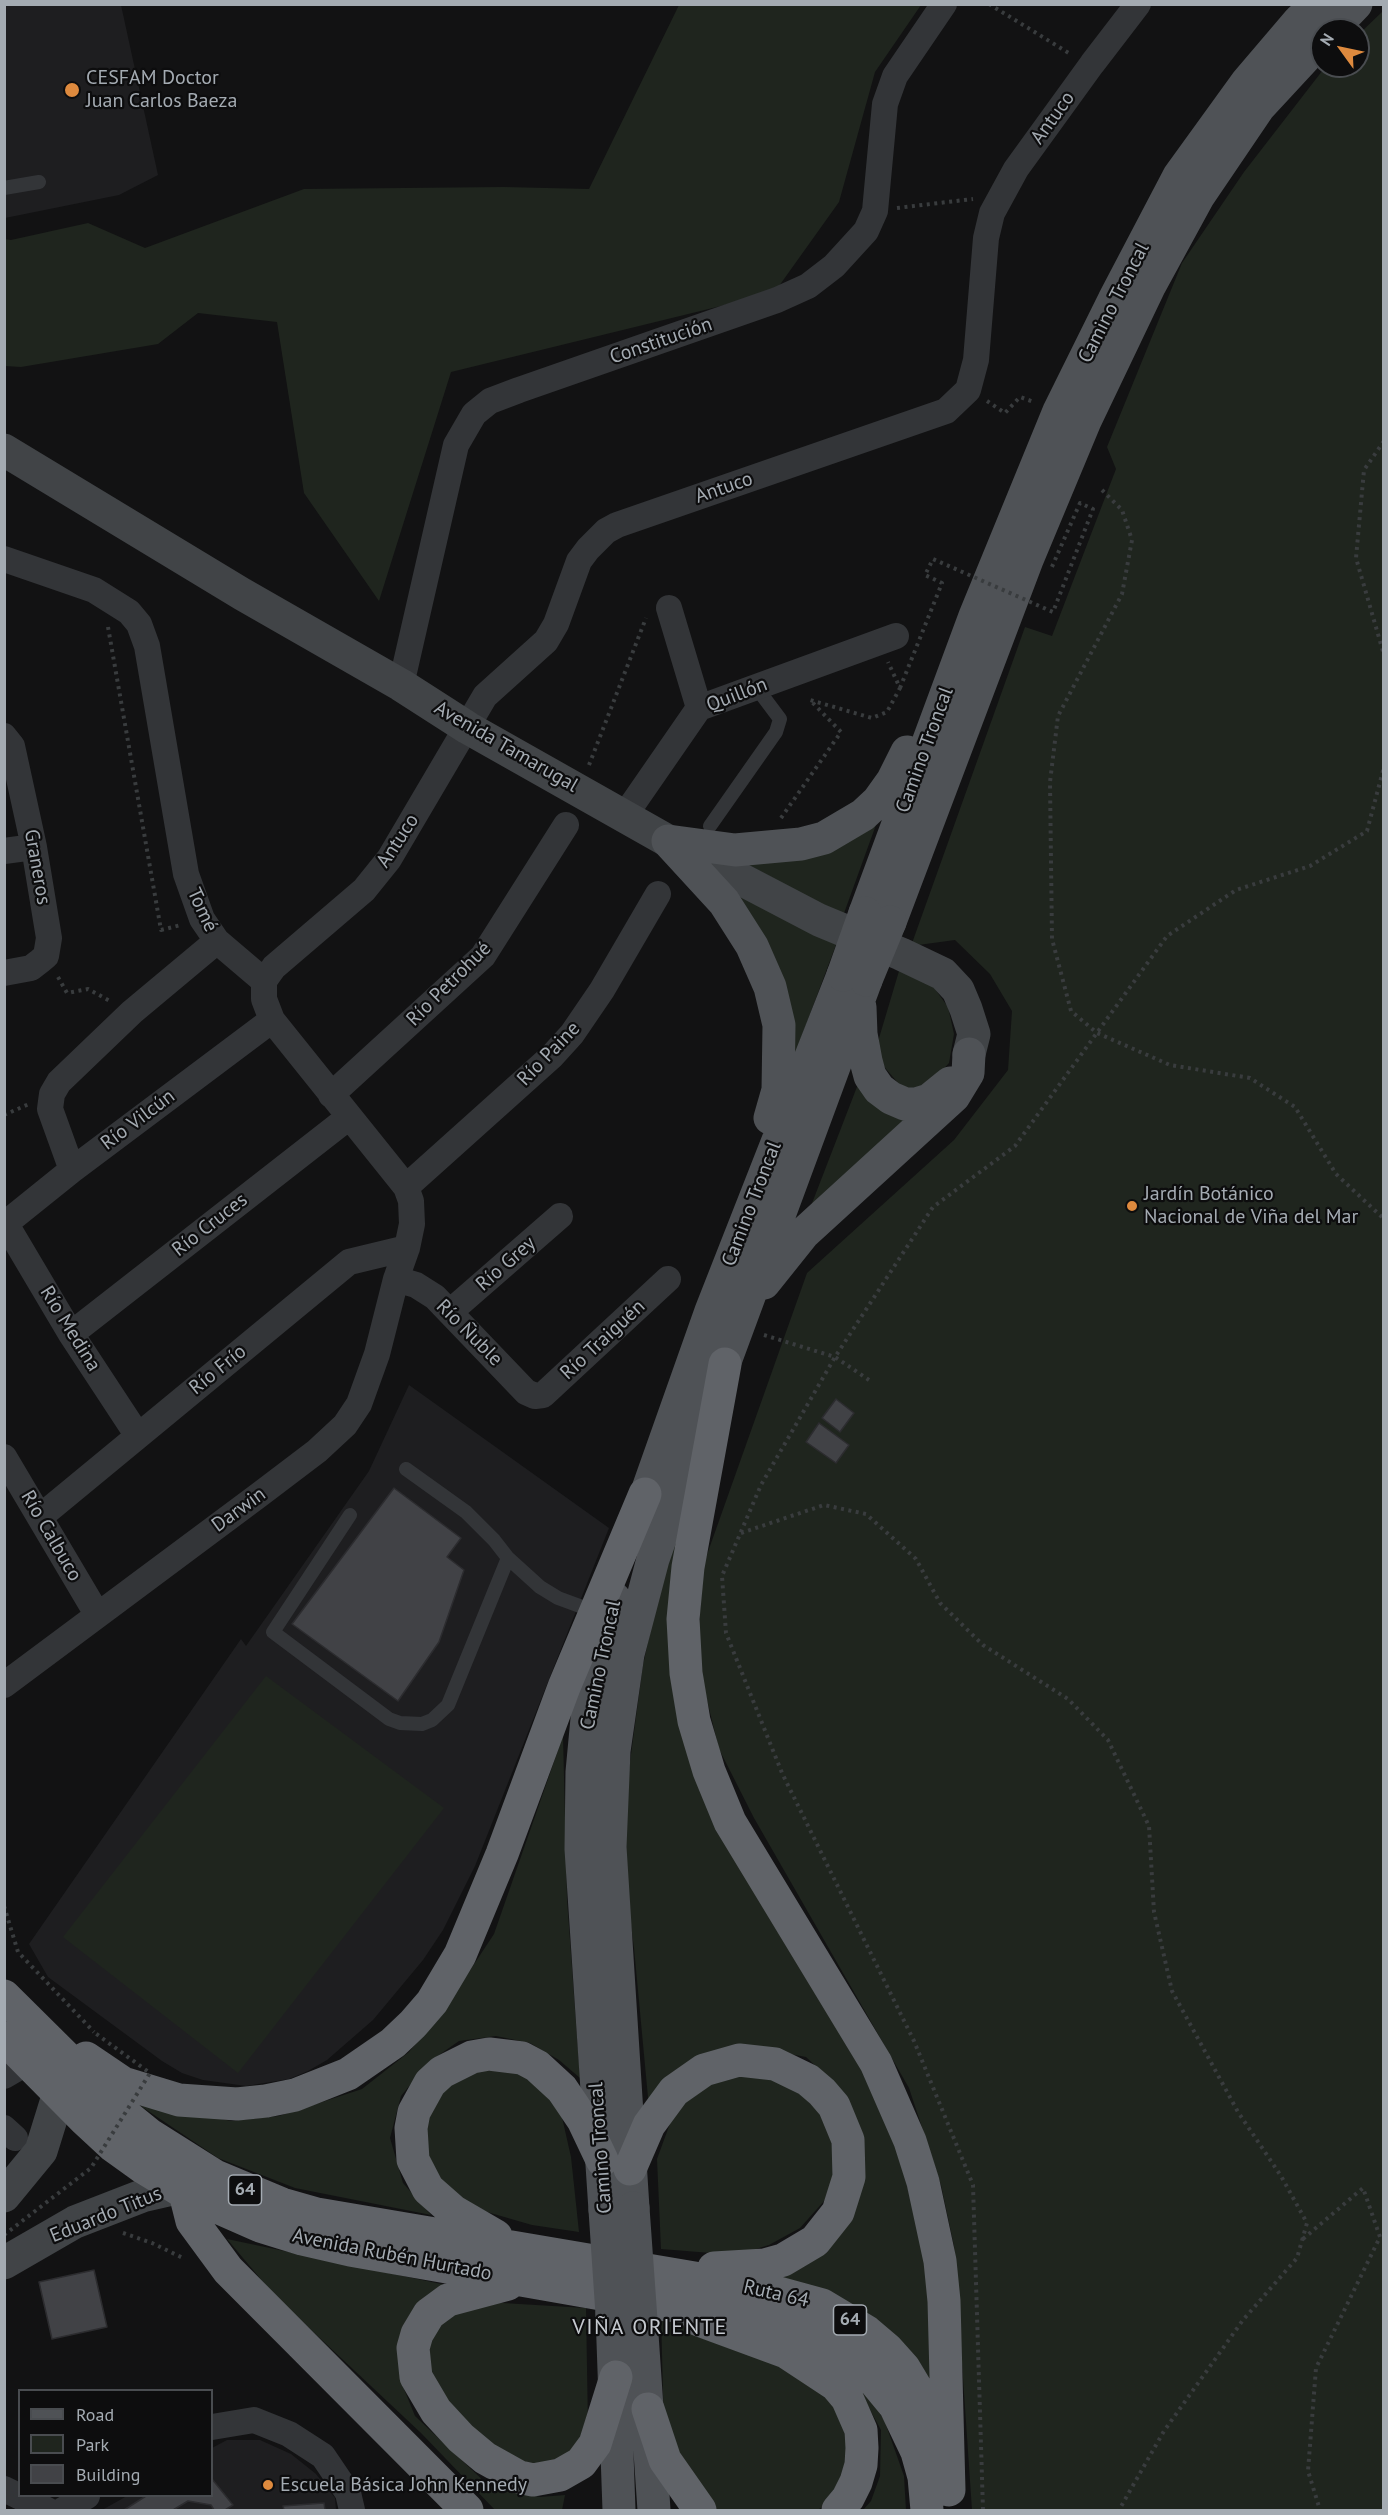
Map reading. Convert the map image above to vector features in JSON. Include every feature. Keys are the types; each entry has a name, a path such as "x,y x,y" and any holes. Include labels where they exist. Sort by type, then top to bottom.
{"highway":[{"path":"725,1364 688,1567 684,1608 686,1672 694,1721 709,1771 730,1822 876,2063 910,2141 923,2182 940,2261 944,2301 942,2504"},
{"path":"17,2030 123,2083 179,2100 208,2104 247,2103 295,2095 348,2074 393,2043 432,2002 460,1955 502,1854 564,1687 645,1494"},
{"name":"Avenida Rubén Hurtado","path":"4,1996 17,2030 16,2069 59,2093 112,2145 181,2191 260,2226 302,2239 350,2250 522,2281"},
{"name":"Avenida Rubén Hurtado","path":"17,2030 150,2135 183,2158 240,2187 282,2204 317,2214 513,2246"},
{"path":"513,2246 453,2211 428,2189 420,2176 412,2152 411,2128 421,2097 436,2078 456,2063 472,2057 497,2054 522,2058 550,2076 562,2089 616,2165 674,2091 704,2070 739,2060 776,2064 808,2080 834,2106 848,2140 849,2177 838,2212 815,2241 800,2252 765,2265 654,2271"},
{"path":"181,2191 192,2221 228,2270 467,2511"},
{"name":"Ruta 64","path":"513,2246 797,2296 830,2309 867,2332 904,2368 923,2398 940,2438 946,2463 942,2504"},
{"path":"522,2281 448,2300 429,2314 417,2334 413,2348 416,2377 436,2411 461,2438 485,2458 519,2477 540,2479 560,2475 581,2463 595,2444 616,2377"},
{"name":"Ruta 64","path":"522,2281 637,2313 752,2313 776,2318 822,2337 843,2350 880,2385 908,2428 924,2477 942,2504"},
{"path":"637,2313 786,2352 836,2385 855,2414 861,2430 862,2448 861,2465 856,2482 838,2511"},
{"path":"648,2409 665,2460 700,2511"}],"main road":[{"name":"Camino Troncal","path":"616,2165 610,1847 612,1780 620,1703 635,1626 653,1559 725,1364 857,982 975,616 1059,411 1179,176 1247,82 1299,21 1317,4"},
{"path":"1342,18 1356,4"},
{"name":"Camino Troncal","path":"878,918 1085,421 1150,285 1198,197 1259,107 1310,52"},
{"path":"668,841 735,849 760,849 801,844 824,838 863,815 878,801 893,780 975,616"},
{"path":"668,841 724,902 752,946 770,987 779,1025 778,1090 723,1280"},
{"name":"Camino Troncal","path":"654,2511 648,2409 637,2313 619,2209 581,1849 582,1772 588,1708 603,1635 645,1494 723,1280 857,982"},
{"path":"857,982 861,1034 868,1068 879,1089 891,1098 904,1104 916,1104 929,1100 954,1080 969,1054"},
{"path":"741,1318 804,1233 954,1096 968,1073 969,1054"},
{"name":"Camino Troncal","path":"619,2511 616,2377 637,2313"}],"street":[{"name":"Constitución","path":"401,685 456,445 474,414 490,401 519,390 777,300 808,286 834,266 855,246 866,231 875,211 885,105 895,76 944,4"},
{"name":"Antuco","path":"264,981 274,967 364,890 389,859 485,696 494,685 546,640 556,624 579,561 606,531 617,525 946,411 968,390 975,360 986,238 992,213 1000,195 1138,4"},
{"name":"Avenida Tamarugal","path":"4,450 242,594 401,685 468,728 668,841 819,920 901,954 942,974 958,990 966,1009 974,1034 969,1054"},
{"name":"Tomé","path":"4,559 94,590 129,612 139,624 147,646 186,874 202,919 217,941 264,981"},
{"path":"658,612 699,708"},
{"name":"Quillón","path":"625,815 699,708 888,640"},
{"name":"Graneros","path":"4,736 12,746 34,847 49,938 46,956"},
{"name":"Río Petrohué","path":"331,1095 483,956 566,825"},
{"path":"4,851 34,847"},
{"name":"Río Paine","path":"406,1187 552,1056 572,1034 602,990 658,894"},
{"path":"72,1170 50,1110 52,1094 59,1082 132,1012 217,941"},
{"path":"4,973 31,968 46,956"},
{"path":"264,981 264,999 273,1020 406,1187 412,1213 407,1248 396,1278"},
{"name":"Río Vilcún","path":"5,1222 273,1020"},
{"name":"Río Cruces","path":"71,1334 349,1117"},
{"name":"Río Grey","path":"451,1311 560,1216"},
{"name":"Río Medina","path":"5,1222 71,1334 138,1436"},
{"name":"Río Frío","path":"40,1517 349,1262 407,1248"},
{"name":"Río Ñuble","path":"396,1278 416,1285 451,1311 526,1392 535,1396"},
{"name":"Darwin","path":"4,1684 317,1451 345,1425 359,1404 378,1354 396,1278"},
{"name":"Río Traiguén","path":"535,1396 543,1395 668,1279"},
{"name":"Río Calbuco","path":"4,1457 97,1614"},
{"path":"4,2196 41,2151 59,2093"},
{"name":"Eduardo Titus","path":"4,2263 75,2222 142,2196 181,2191"},
{"path":"213,2427 254,2420 289,2434 323,2456 348,2493 352,2511"},
{"path":"4,2489 18,2496"},
{"path":"20,2497 47,2511"},
{"path":"63,2511 85,2497"}],"lane":[{"path":"4,188 39,182"},
{"path":"710,826 776,732 780,719 756,687"},
{"path":"406,1469 466,1512 494,1540 507,1558 540,1587 567,1602 596,1612"},
{"path":"350,1515 273,1632 389,1719 400,1723 422,1724 432,1720 448,1705 507,1558"}],"path":[{"path":"989,4 1091,66"},
{"path":"875,211 1000,195"},
{"path":"968,390 1005,413 1020,397 1059,411"},
{"path":"1383,441 1364,470 1356,558 1383,655"},
{"path":"1102,490 1122,510 1132,540 1122,594 1058,716 1050,782 1052,939 1071,1011 1096,1033 1170,1065 1250,1078 1295,1107 1336,1174 1383,1219"},
{"path":"760,849 841,732 810,700 872,718 887,712 900,688 942,583 926,575 933,559 1053,612 1093,509 1080,503 1051,569"},
{"path":"579,790 658,612"},
{"path":"110,632 161,930"},
{"path":"888,640 900,688"},
{"path":"1119,2511 1164,2431 1243,2320 1298,2258 1307,2223 1281,2176 1238,2112 1172,1991 1154,1912 1149,1826 1108,1740 1068,1699 983,1645 940,1603 916,1559 866,1514 824,1505 740,1533 761,1485 835,1358 933,1207 1015,1146 1167,936 1236,890 1310,866 1367,831 1383,767"},
{"path":"46,956 67,993 88,989 132,1012"},
{"path":"741,1318 835,1358 869,1380"},
{"path":"4,1906 18,1952 95,2033 150,2073 91,2168 4,2235"},
{"path":"1303,2240 1363,2188 1380,2237 1316,2368 1308,2471 1320,2511"},
{"path":"121,2233 152,2243 180,2258 228,2270"}],"shaded area":[{"name":"CESFAM Doctor Juan Carlos Baeza","path":"5,5 121,5 158,175 119,195 5,218"},
{"path":"409,1385 609,1528 475,1866 443,1930 423,1960 373,2020 327,2060 308,2071 289,2079 246,2086 203,2080 182,2073 162,2061 48,1977 29,1944 241,1639 246,1646 369,1471"},
{"name":"Escuela Básica John Kennedy","path":"227,2440 260,2440 291,2454 316,2474 335,2498 336,2510 102,2510 125,2497 213,2497 213,2447"}],"green space":[{"path":"679,5 921,5 875,72 839,202 774,293 451,372 379,601 304,493 277,322 198,313 158,344 21,367 5,366 4,239 11,240 88,223 145,248 304,189 504,187 589,189"},
{"name":"Jardín Botánico Nacional de Viña del Mar","path":"1383,11 1383,2510 972,2510 954,2246 941,2185 909,2088 754,1818 719,1749 704,1688 698,1635 704,1563 807,1273 954,1140 1008,1070 1012,1011 990,974 955,940 911,946 1025,627 1052,636 1116,469 1107,447 1182,263 1244,172 1317,78 1370,78 1370,23"},
{"path":"881,811 843,916 732,856"},
{"path":"724,884 837,942 785,1081"},
{"path":"899,971 932,985 948,1007 954,1034 949,1063 924,1090 905,1091 874,1055"},
{"path":"860,1079 918,1112 809,1211"},
{"path":"680,1522 675,1702 869,2080 897,2143 933,2291 937,2391 771,2277 834,2234 839,2088 806,2057 758,2048 649,2108 634,1948 624,1872 625,1799 643,1665 658,1596"},
{"path":"266,1676 444,1808 238,2073 63,1937"},
{"path":"563,1736 567,1899 580,2078 559,2060 530,2043 496,2036 459,2041 429,2062 401,2096 390,2138 403,2183 431,2215 295,2188 218,2158 117,2090 160,2106 231,2121 279,2116 362,2089 409,2052 451,1999 494,1934"},
{"path":"770,2068 831,2121 835,2174 825,2200 800,2228 769,2245 736,2255 661,2249 657,2159 672,2118 699,2085"},
{"path":"514,2070 545,2086 559,2104 571,2157 579,2232 532,2225 487,2212 456,2196 434,2176 419,2145 434,2101 466,2071"},
{"path":"227,2239 446,2285 402,2384 415,2416 488,2485 540,2497 565,2495 562,2510 495,2510 421,2433 275,2296"},
{"path":"486,2302 586,2308 588,2426 573,2450 550,2468 512,2462 459,2421 433,2389 426,2337 449,2311"},
{"path":"661,2315 730,2336 832,2391 850,2449 840,2481 821,2508 817,2510 714,2510 664,2434"},
{"path":"805,2348 871,2399 885,2422 904,2476 906,2510 863,2510 871,2501 880,2476 881,2430 863,2397"}],"building":[{"path":"836,1399 854,1413 840,1432 822,1418"},
{"path":"819,1423 849,1445 836,1463 806,1442"},
{"path":"394,1488 461,1538 447,1557 464,1570 439,1642 398,1701 292,1624"},
{"path":"94,2270 107,2327 52,2339 39,2282"},
{"path":"213,2480 233,2505 225,2510 214,2510 211,2505 188,2501 173,2510 124,2510 144,2497 213,2497"},
{"path":"324,2503 325,2510 284,2510 283,2506"}],"place":[{"name":"CESFAM Doctor Juan Carlos Baeza","path":"72,90"},
{"name":"Jardín Botánico Nacional de Viña del Mar","path":"1132,1206"},
{"name":"Escuela Básica John Kennedy","path":"268,2485"}],"district":[{"name":"VIÑA ORIENTE","path":"650,2328"}]}
